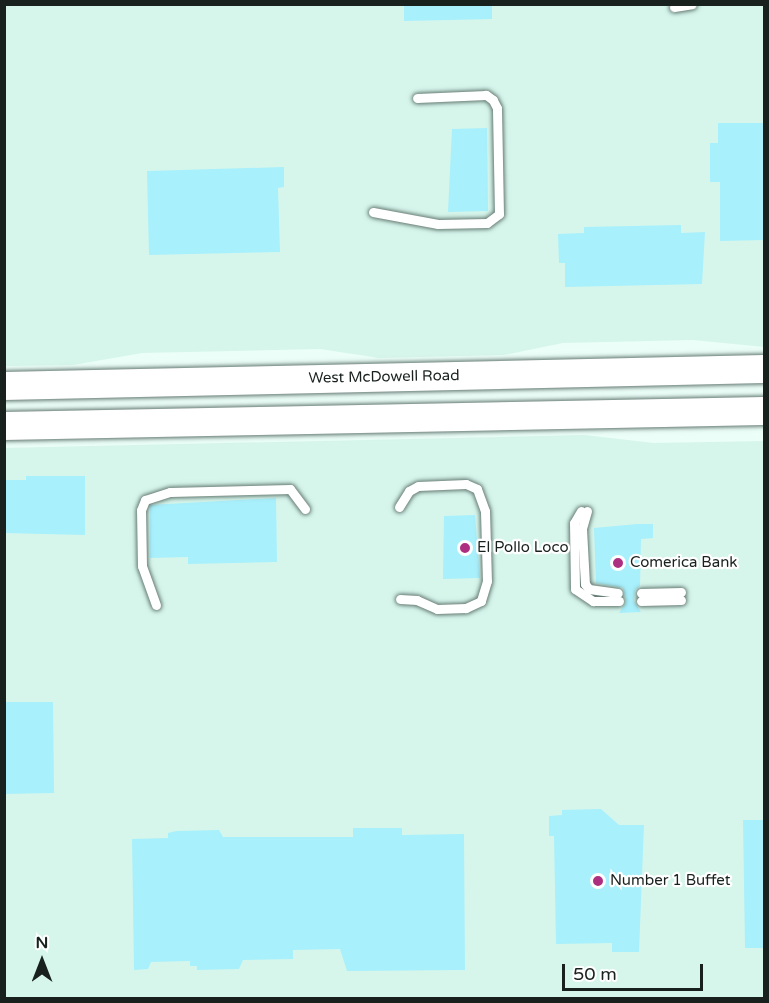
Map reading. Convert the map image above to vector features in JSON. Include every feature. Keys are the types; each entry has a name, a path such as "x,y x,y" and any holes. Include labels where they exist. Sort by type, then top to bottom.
{"main road":[{"name":"West McDowell Road","path":"4,386 765,369"},
{"path":"112,424 122,411 141,401 319,398 379,378"},
{"path":"4,407 81,406 101,397 107,384"},
{"path":"4,426 765,411"}],"lane":[{"path":"674,7 692,4"},
{"path":"374,212 438,224 487,223 499,214 497,108 493,100 486,96 417,98"},
{"path":"399,507 409,491 418,486 466,484 477,489 485,511 487,581 481,601 466,608 437,609 417,600 400,599"},
{"path":"156,605 142,566 141,510 145,500 170,492 290,489 305,509"},
{"path":"584,511 574,523 575,589 593,601 619,597"},
{"path":"641,597 681,596"}],"shaded area":[{"path":"4,5 764,5 764,347 693,340 563,343 504,355 379,358 320,349 142,353 73,365 5,366"},
{"path":"584,435 654,443 764,441 764,998 5,998 4,448"}],"building":[{"path":"404,4 492,4 492,19 404,21"},
{"path":"718,123 765,123 765,240 720,241 720,182 710,182 710,143 718,143"},
{"path":"487,128 488,211 448,212 452,129"},
{"path":"284,167 284,187 278,188 280,252 149,255 147,171"},
{"path":"681,225 681,233 705,232 702,284 565,287 565,263 559,263 558,234 584,233 584,227"},
{"path":"26,476 85,476 85,535 4,533 4,480 26,480"},
{"path":"276,498 277,562 188,564 188,557 150,558 150,505"},
{"name":"El Pollo Loco","path":"475,515 480,578 443,579 444,516"},
{"name":"Comerica Bank","path":"653,524 653,538 641,539 640,586 635,590 634,601 641,612 619,613 626,602 623,588 596,583 594,528"},
{"path":"4,702 53,702 54,793 4,794"},
{"name":"Number 1 Buffet","path":"601,809 619,825 644,825 639,952 612,952 612,943 556,944 554,836 549,836 549,816 562,815 562,810"},
{"path":"743,820 765,820 765,948 745,948"},
{"path":"353,828 402,828 402,835 464,834 465,970 347,971 340,949 293,950 293,959 243,960 239,969 197,970 197,966 190,966 190,961 151,962 148,969 134,970 132,839 168,838 168,833 176,831 219,830 223,837 353,837"}],"place":[{"name":"El Pollo Loco","path":"465,548"},
{"name":"Comerica Bank","path":"618,563"},
{"name":"Number 1 Buffet","path":"598,881"}]}
